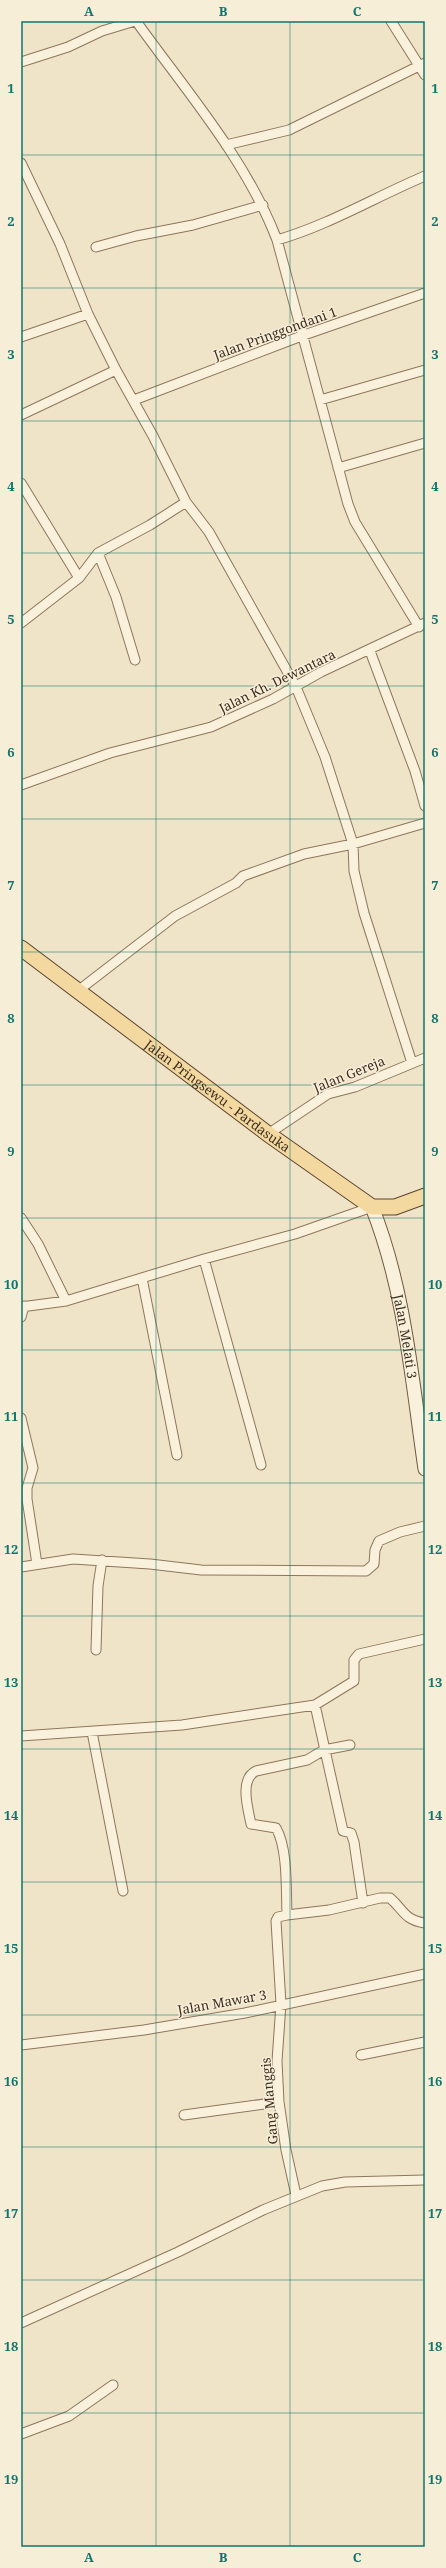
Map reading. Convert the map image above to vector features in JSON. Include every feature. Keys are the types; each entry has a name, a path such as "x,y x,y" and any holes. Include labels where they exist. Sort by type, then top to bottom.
{"main road":[{"name":"Jalan Pringsewu - Pardasuka","path":"21,948 79,990 268,1134 372,1207"},
{"path":"372,1207 395,1207 425,1196"}],"street":[{"path":"21,62 68,47 102,31 136,21 226,145 263,205 277,240 304,336 340,480 355,522 422,625"},
{"path":"391,21 422,64 425,75"},
{"path":"226,145 289,130 422,64"},
{"path":"21,162 60,244 88,314 116,370 134,400 186,502 210,532 296,687 326,757 353,844 354,871 364,913 412,1063"},
{"path":"277,240 322,225 387,192 425,176"},
{"path":"96,247 136,236 193,225 263,205"},
{"name":"Jalan Pringgondani 1","path":"134,400 304,336 425,293"},
{"path":"21,337 88,314"},
{"path":"21,415 116,370"},
{"path":"320,400 425,370"},
{"path":"338,468 425,443"},
{"path":"21,483 79,578"},
{"path":"21,623 79,578 98,553 150,525 186,502"},
{"path":"98,553 116,597 134,660"},
{"name":"Jalan Kh. Dewantara","path":"21,785 110,753 211,727 296,687 321,672 422,625"},
{"path":"370,650 415,771 425,806"},
{"path":"415,771 425,769"},
{"path":"79,990 174,916 236,883 244,876 304,854 353,844 425,823"},
{"name":"Jalan Gereja","path":"268,1134 328,1094 355,1087 425,1058"},
{"path":"21,1317 22,1307 66,1301 204,1259 295,1234 372,1207"},
{"name":"Jalan Melati 3","path":"372,1207 386,1244 397,1289 425,1469"},
{"path":"21,1218 38,1244 66,1301"},
{"path":"204,1259 261,1464"},
{"path":"142,1278 177,1455"},
{"path":"21,1418 33,1468 27,1488 27,1499 37,1564"},
{"path":"21,1567 73,1559 102,1560 200,1570 366,1571 374,1564 375,1550 379,1541 400,1532 425,1526"},
{"path":"96,1650 98,1586 102,1560"},
{"path":"21,1736 182,1725 315,1705 354,1681 354,1660 359,1654 425,1639"},
{"path":"315,1705 343,1831 352,1833 363,1903"},
{"path":"92,1732 123,1891"},
{"path":"350,1745 324,1750 307,1760 256,1771 250,1774 247,1779 247,1803 251,1824 276,1828 280,1834 285,1866 287,1915 329,1910 380,1898 390,1898 402,1914 416,1922 425,1923"},
{"name":"Gang Manggis","path":"287,1915 278,1917 276,1921 281,2004 277,2061 279,2102 286,2150 296,2195"},
{"name":"Jalan Mawar 3","path":"21,2044 144,2030 245,2013 425,1974"},
{"path":"360,2055 425,2042"},
{"path":"184,2115 279,2102"},
{"path":"21,2323 296,2195 322,2186 345,2182 425,2180"},
{"path":"21,2434 69,2416 113,2385"}]}
